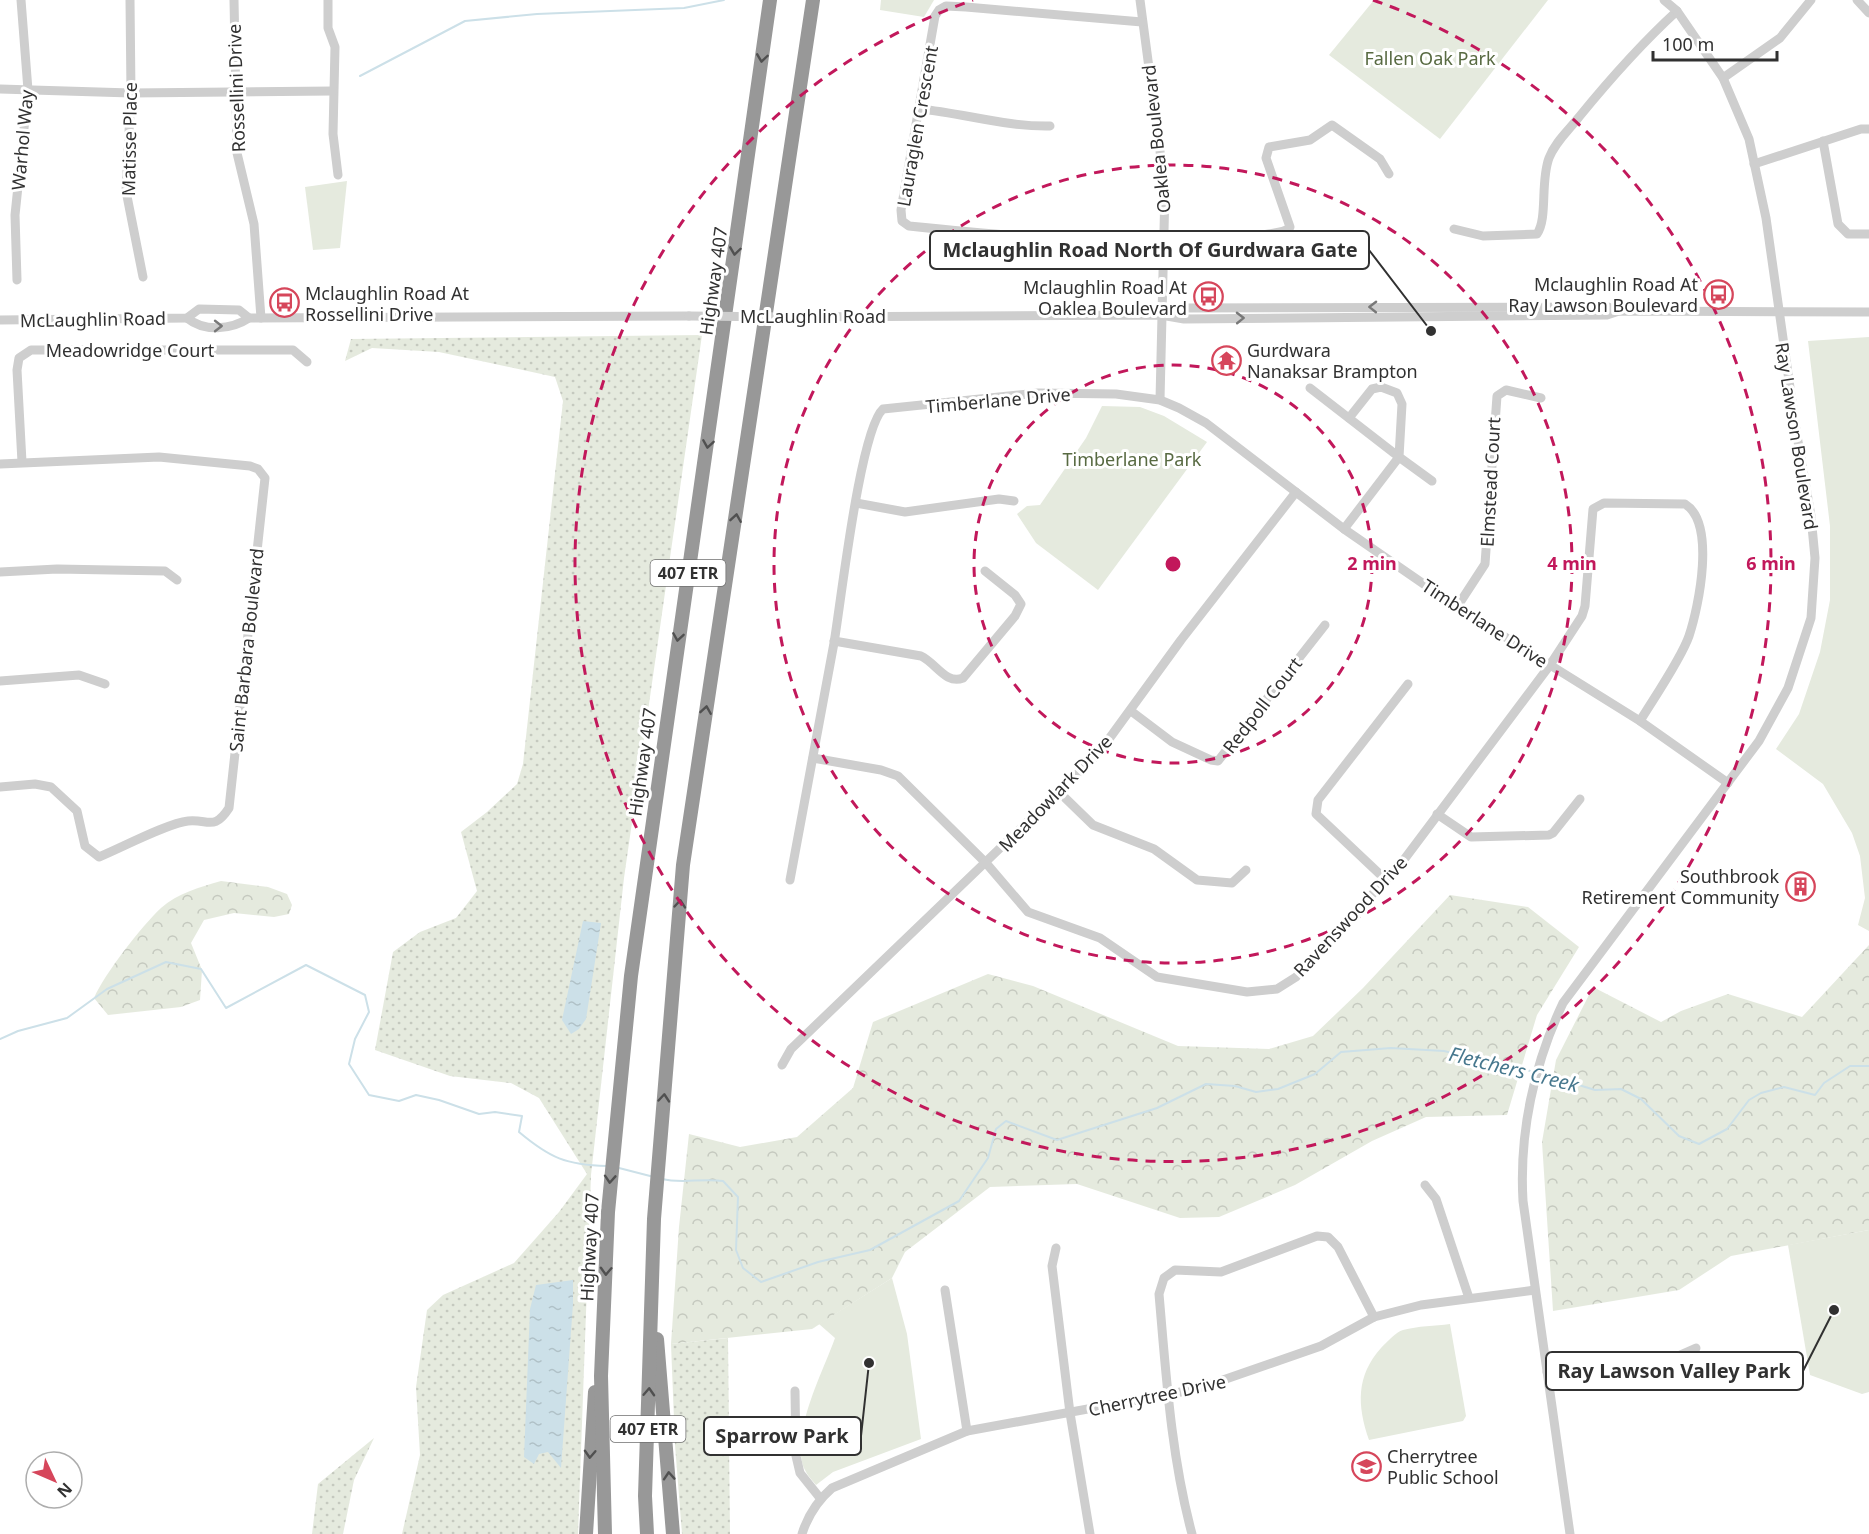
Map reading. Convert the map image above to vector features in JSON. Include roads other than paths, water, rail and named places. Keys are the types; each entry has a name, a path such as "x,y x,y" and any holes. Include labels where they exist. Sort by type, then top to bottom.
{"highway":[{"name":"Highway 407","path":"605,1534 602,1376 608,1212 630,976 770,0"},
{"name":"407 ETR","path":"647,1534 645,1497 654,1219 683,865 813,0"},
{"path":"652,1323 660,1349 673,1534"},
{"path":"586,1534 594,1397 602,1376"}],"street":[{"name":"Warhol Way","path":"17,280 15,215 28,90 21,0"},
{"name":"Matisse Place","path":"130,0 131,93 126,191 143,277"},
{"name":"Rossellini Drive","path":"234,0 237,153 254,224 261,318"},
{"path":"328,0 328,28 334,47 333,134 338,175"},
{"name":"Oaklea Boulevard","path":"1140,0 1165,189 1160,400"},
{"name":"Ray Lawson Boulevard","path":"1570,1534 1535,1290 1521,1167 1526,1123 1533,1091 1551,1028 1563,1002 1728,783 1774,717 1798,662 1811,618 1815,558 1811,516 1778,312 1766,218 1749,139 1723,78 1677,11 1664,0"},
{"path":"1723,78 1780,39 1811,0"},
{"path":"1857,0 1869,12"},
{"name":"Lauraglen Crescent","path":"1142,22 946,6 939,9 935,16 901,210 902,221 909,226 1057,238 1163,238"},
{"path":"1454,229 1483,236 1537,234 1544,220 1542,192 1544,171 1556,146 1615,72 1677,11"},
{"path":"0,89 237,94 333,91"},
{"path":"919,109 962,113 1023,127 1050,126"},
{"path":"1163,238 1240,239 1287,232 1290,227 1288,218 1266,158 1267,152 1269,147 1310,140 1328,126 1337,127 1380,159 1389,174"},
{"path":"1754,164 1823,141 1869,129"},
{"path":"1823,141 1838,224 1848,234 1869,234"},
{"name":"McLaughlin Road","path":"0,320 187,318 199,309 239,310 249,318"},
{"name":"McLaughlin Road","path":"187,318 198,327 236,326 249,318 1161,315 1184,319 1607,315 1619,311 1869,312"},
{"name":"Meadowridge Court","path":"22,462 17,369 19,358 31,350 293,350 307,362"},
{"path":"1344,528 1399,457 1402,404 1397,393 1381,387 1372,389 1348,418"},
{"path":"1310,388 1432,481"},
{"name":"Elmstead Court","path":"1457,607 1485,564 1497,396 1506,390 1541,398"},
{"name":"Timberlane Drive","path":"790,880 834,641 856,503 873,423 883,409 1038,393 1109,393 1160,400 1206,423 1344,528 1457,607 1641,721 1728,783"},
{"name":"Saint Barbara Boulevard","path":"0,464 159,457 250,466 258,469 266,478 229,808 223,816 217,822 204,824 189,821 175,825 99,857 85,846 77,811 51,787 35,784 0,787"},
{"name":"Meadowlark Drive","path":"782,1065 791,1049 1098,754 1181,640 1296,492"},
{"path":"856,503 905,512 999,499 1014,501"},
{"name":"Ravenswood Drive","path":"813,758 881,770 898,776 986,863 1028,912 1100,938 1157,977 1247,992 1277,989 1296,977 1386,880 1550,665 1582,616 1585,606 1593,509 1604,503 1685,504 1694,509 1698,519 1703,570 1689,637 1641,721"},
{"path":"0,572 57,569 165,571 177,580"},
{"path":"834,641 921,656 934,663 950,678 957,680 963,678 1015,616 1021,604 1015,595 985,571"},
{"name":"Redpoll Court","path":"1131,711 1172,742 1218,761 1324,625"},
{"path":"0,681 79,675 105,684"},
{"path":"1386,880 1316,814 1315,808 1318,800 1408,684"},
{"path":"1059,792 1093,825 1154,849 1197,880 1233,883 1246,870"},
{"path":"1437,814 1471,837 1549,835 1580,799"},
{"path":"1425,1185 1436,1199 1469,1298"},
{"path":"1192,1534 1185,1508 1168,1395 1159,1294 1164,1278 1175,1270 1221,1272 1317,1236 1328,1237 1338,1247 1374,1317"},
{"path":"1056,1248 1052,1266 1070,1413 1090,1534"},
{"path":"945,1290 967,1431"},
{"name":"Cherrytree Drive","path":"802,1534 808,1517 820,1498 832,1488 913,1456 967,1431 1168,1395 1226,1381 1321,1346 1374,1317 1421,1305 1535,1290"},
{"path":"1546,1372 1671,1359 1696,1348"},
{"path":"795,1391 796,1456 800,1473 820,1498"}],"water":[{"path":"583,921 601,923 586,1019 579,1029 571,1034 562,1020"},
{"path":"573,1280 561,1468 548,1452 539,1454 534,1464 524,1457 530,1309 536,1285"}],"waterway":[{"path":"360,76 465,21 537,14 684,8 724,0"},
{"name":"Fletchers Creek","path":"0,1039 18,1031 67,1018 107,989 166,962 201,969 226,1008 306,965 365,995 369,1012 355,1039 349,1064 369,1095 399,1101 416,1095 439,1100 479,1114 495,1112 522,1116 519,1132 550,1154 569,1162 607,1166"},
{"name":"Fletchers Creek","path":"662,1179 723,1181 738,1197 736,1250 743,1268 761,1282 818,1262 870,1250 959,1201 988,1158 996,1129 1006,1121 1057,1140 1157,1108 1206,1084 1235,1086 1256,1092 1278,1089 1315,1074 1341,1052 1391,1048 1444,1051 1535,1072"},
{"name":"Fletchers Creek","path":"1540,1073 1595,1090 1621,1089 1641,1099 1679,1136 1699,1144 1727,1129 1749,1100 1761,1093 1784,1087 1815,1095 1824,1083 1850,1066 1869,1066"},
{"name":"Fletchers Creek","path":"619,1168 654,1177"}],"place":[{"name":"Mclaughlin Road At Ray Lawson Boulevard","path":"1719,294"},
{"name":"Mclaughlin Road At Oaklea Boulevard","path":"1208,297"},
{"name":"Mclaughlin Road At Rossellini Drive","path":"284,303"},
{"name":"Mclaughlin Road North Of Gurdwara Gate","path":"1431,331"},
{"name":"Gurdwara Nanaksar Brampton","path":"1226,360"},
{"name":"Southbrook Retirement Community","path":"1800,886"},
{"name":"Ray Lawson Valley Park","path":"1834,1310"},
{"name":"Sparrow Park","path":"869,1363"},
{"name":"Cherrytree Public School","path":"1366,1466"}],"park label":[{"name":"Fallen Oak Park","path":"1430,58"},
{"name":"Timberlane Park","path":"1132,459"}]}
